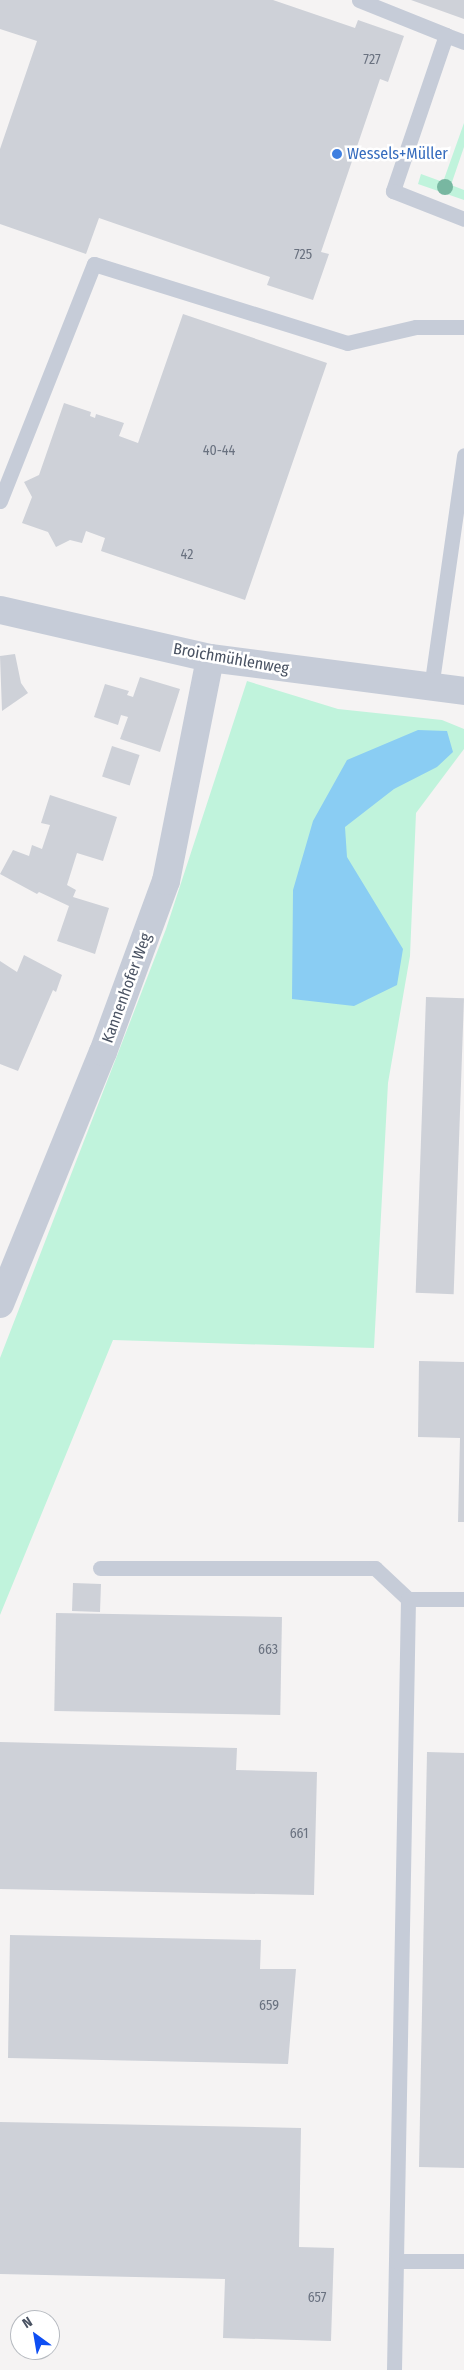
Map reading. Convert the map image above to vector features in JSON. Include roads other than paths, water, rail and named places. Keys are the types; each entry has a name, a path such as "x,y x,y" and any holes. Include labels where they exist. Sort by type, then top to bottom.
{"street":[{"name":"Broichmühlenweg","path":"0,610 210,658 464,691"},
{"name":"Kannenhofer Weg","path":"0,1304 104,1052 166,881 210,658"}],"lane":[{"path":"360,0 464,42"},
{"path":"446,35 393,191 464,219"},
{"path":"0,501 94,264 347,343 416,327 464,327"},
{"path":"430,688 464,455"},
{"path":"100,1568 375,1568 408,1599 464,1599"},
{"path":"394,2370 408,1599"},
{"path":"396,2261 464,2261"}],"water":[{"path":"418,730 447,731 453,752 437,767 394,789 345,827 347,857 403,949 397,985 354,1006 292,999 293,890 313,821 347,760"}],"place":[{"name":"Wessels+Müller","path":"337,154"}]}
